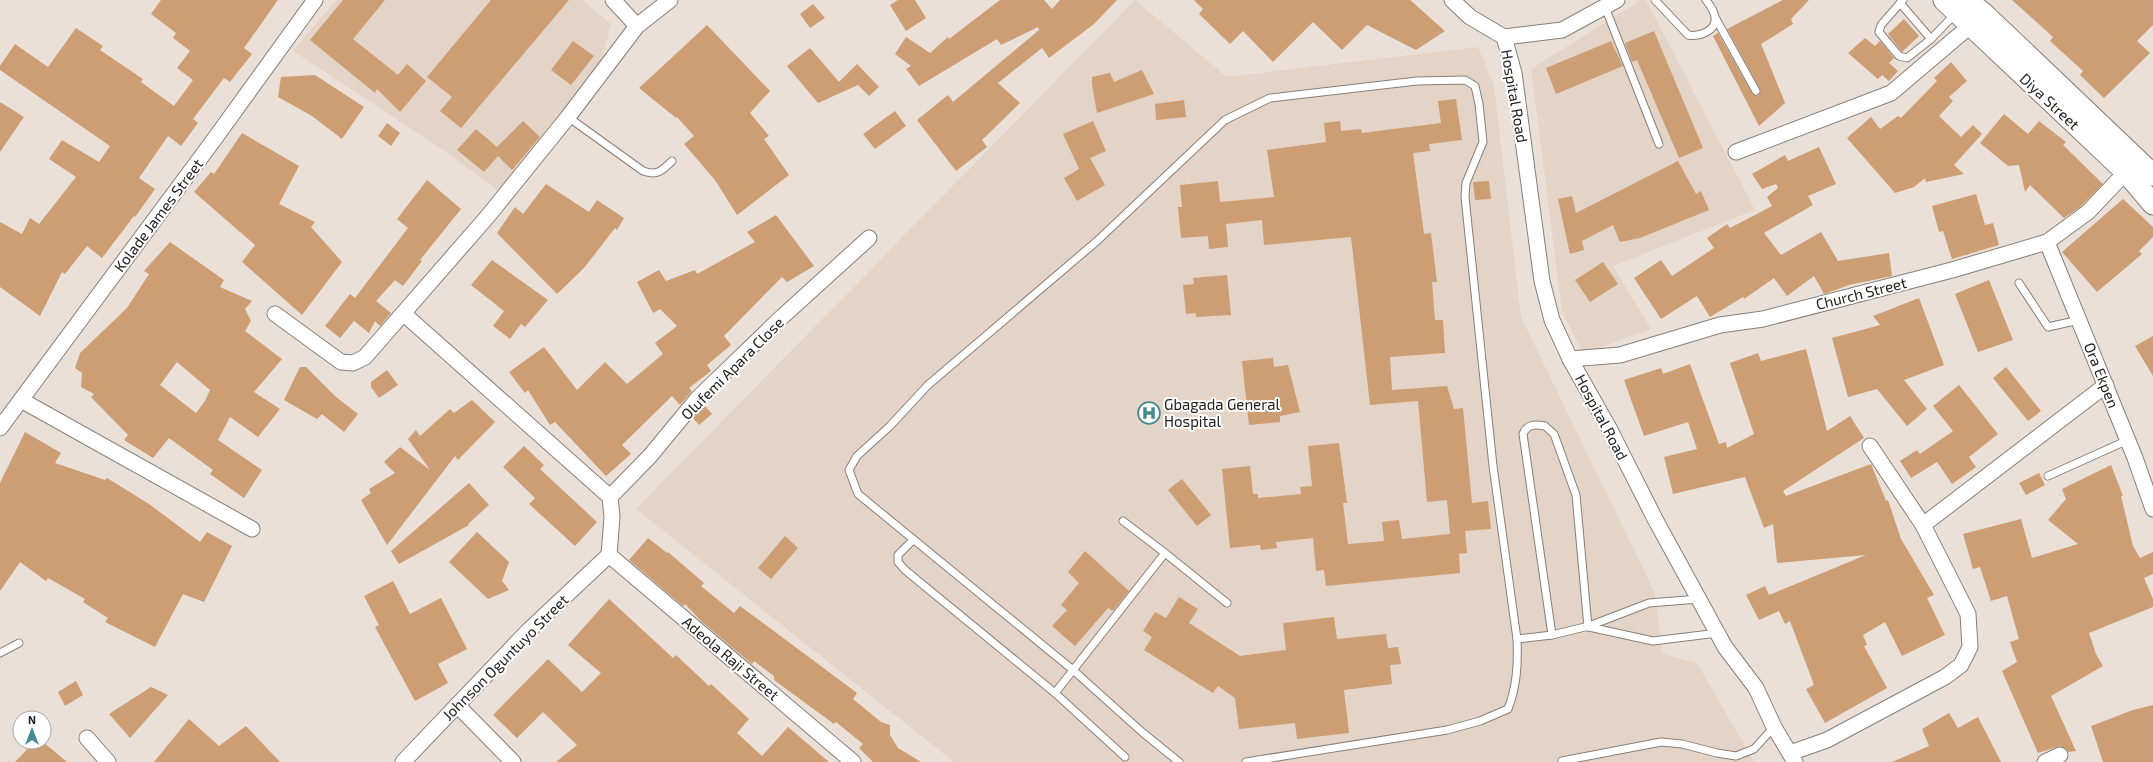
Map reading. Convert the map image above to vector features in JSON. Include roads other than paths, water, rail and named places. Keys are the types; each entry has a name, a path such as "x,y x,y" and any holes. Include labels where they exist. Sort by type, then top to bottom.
{"main road":[{"name":"Diya Street","path":"1959,10 2126,172 2153,204"},
{"name":"Diya Street","path":"1959,10 1983,13 2153,175"}],"street":[{"name":"Kolade James Street","path":"0,428 213,141 315,0"},
{"path":"613,0 637,26"},
{"path":"275,314 341,362 353,363 365,357 488,216 568,117 637,26 670,0"},
{"path":"1452,0 1470,17 1504,37 1562,30 1611,3"},
{"path":"1736,152 1891,93 1959,10"},
{"name":"Hospital Road","path":"1504,37 1514,74 1542,281 1552,320 1570,359 1610,430 1655,519 1725,647 1756,688 1774,727 1792,758"},
{"name":"Church Street","path":"1570,359 1620,355 1720,325 1763,318 1945,272 2047,242 2088,212 2126,172"},
{"name":"Olufemi Apara Close","path":"610,497 650,456 698,398 783,316 870,238"},
{"name":"Ora Ekpen","path":"2047,242 2128,440 2153,509"},
{"path":"404,314 610,497 612,518 609,555"},
{"path":"1923,525 2106,385"},
{"path":"21,400 252,529"},
{"path":"1792,758 1945,677 1961,666 1970,647 1968,614 1923,525 1870,446"},
{"name":"Johnson Oguntuyo Street","path":"403,762 527,632 609,555"},
{"name":"Adeola Raji Street","path":"609,555 853,762"},
{"path":"457,705 513,762"},
{"path":"87,738 108,762"},
{"path":"2045,762 2060,755"}],"lane":[{"path":"1655,0 1688,35 1696,37 1707,32 1713,27 1716,19"},
{"path":"1706,0 1714,11 1716,19 1756,91"},
{"path":"1931,39 1902,2 1881,25 1879,32 1899,56 1907,58 1931,39 1959,10"},
{"path":"1611,3 1659,144"},
{"path":"1179,762 1142,732 1073,670 858,494 849,470 857,456 890,426 928,385 1098,241 1225,120 1270,98 1416,81 1465,80 1475,86 1484,142 1466,183 1464,197 1493,466 1517,640 1518,660 1516,690 1508,709 1480,721 1447,730 1246,762"},
{"path":"568,117 643,171 652,174 661,172 672,161"},
{"path":"2019,283 2048,327 2079,320"},
{"path":"1552,635 1523,434 1528,427 1532,425 1545,426 1554,434 1576,495 1588,627"},
{"path":"2048,476 2128,440"},
{"path":"1123,521 1227,603"},
{"path":"913,540 898,555 898,562 905,570 1055,693 1125,757"},
{"path":"1055,693 1165,553"},
{"path":"1517,640 1552,635 1588,627 1649,603 1700,599"},
{"path":"1588,627 1654,641 1718,633"},
{"path":"0,652 19,643"},
{"path":"1562,761 1666,742 1736,756 1754,749 1774,727"}],"place":[{"name":"Gbagada General Hospital","path":"1149,413"}]}
